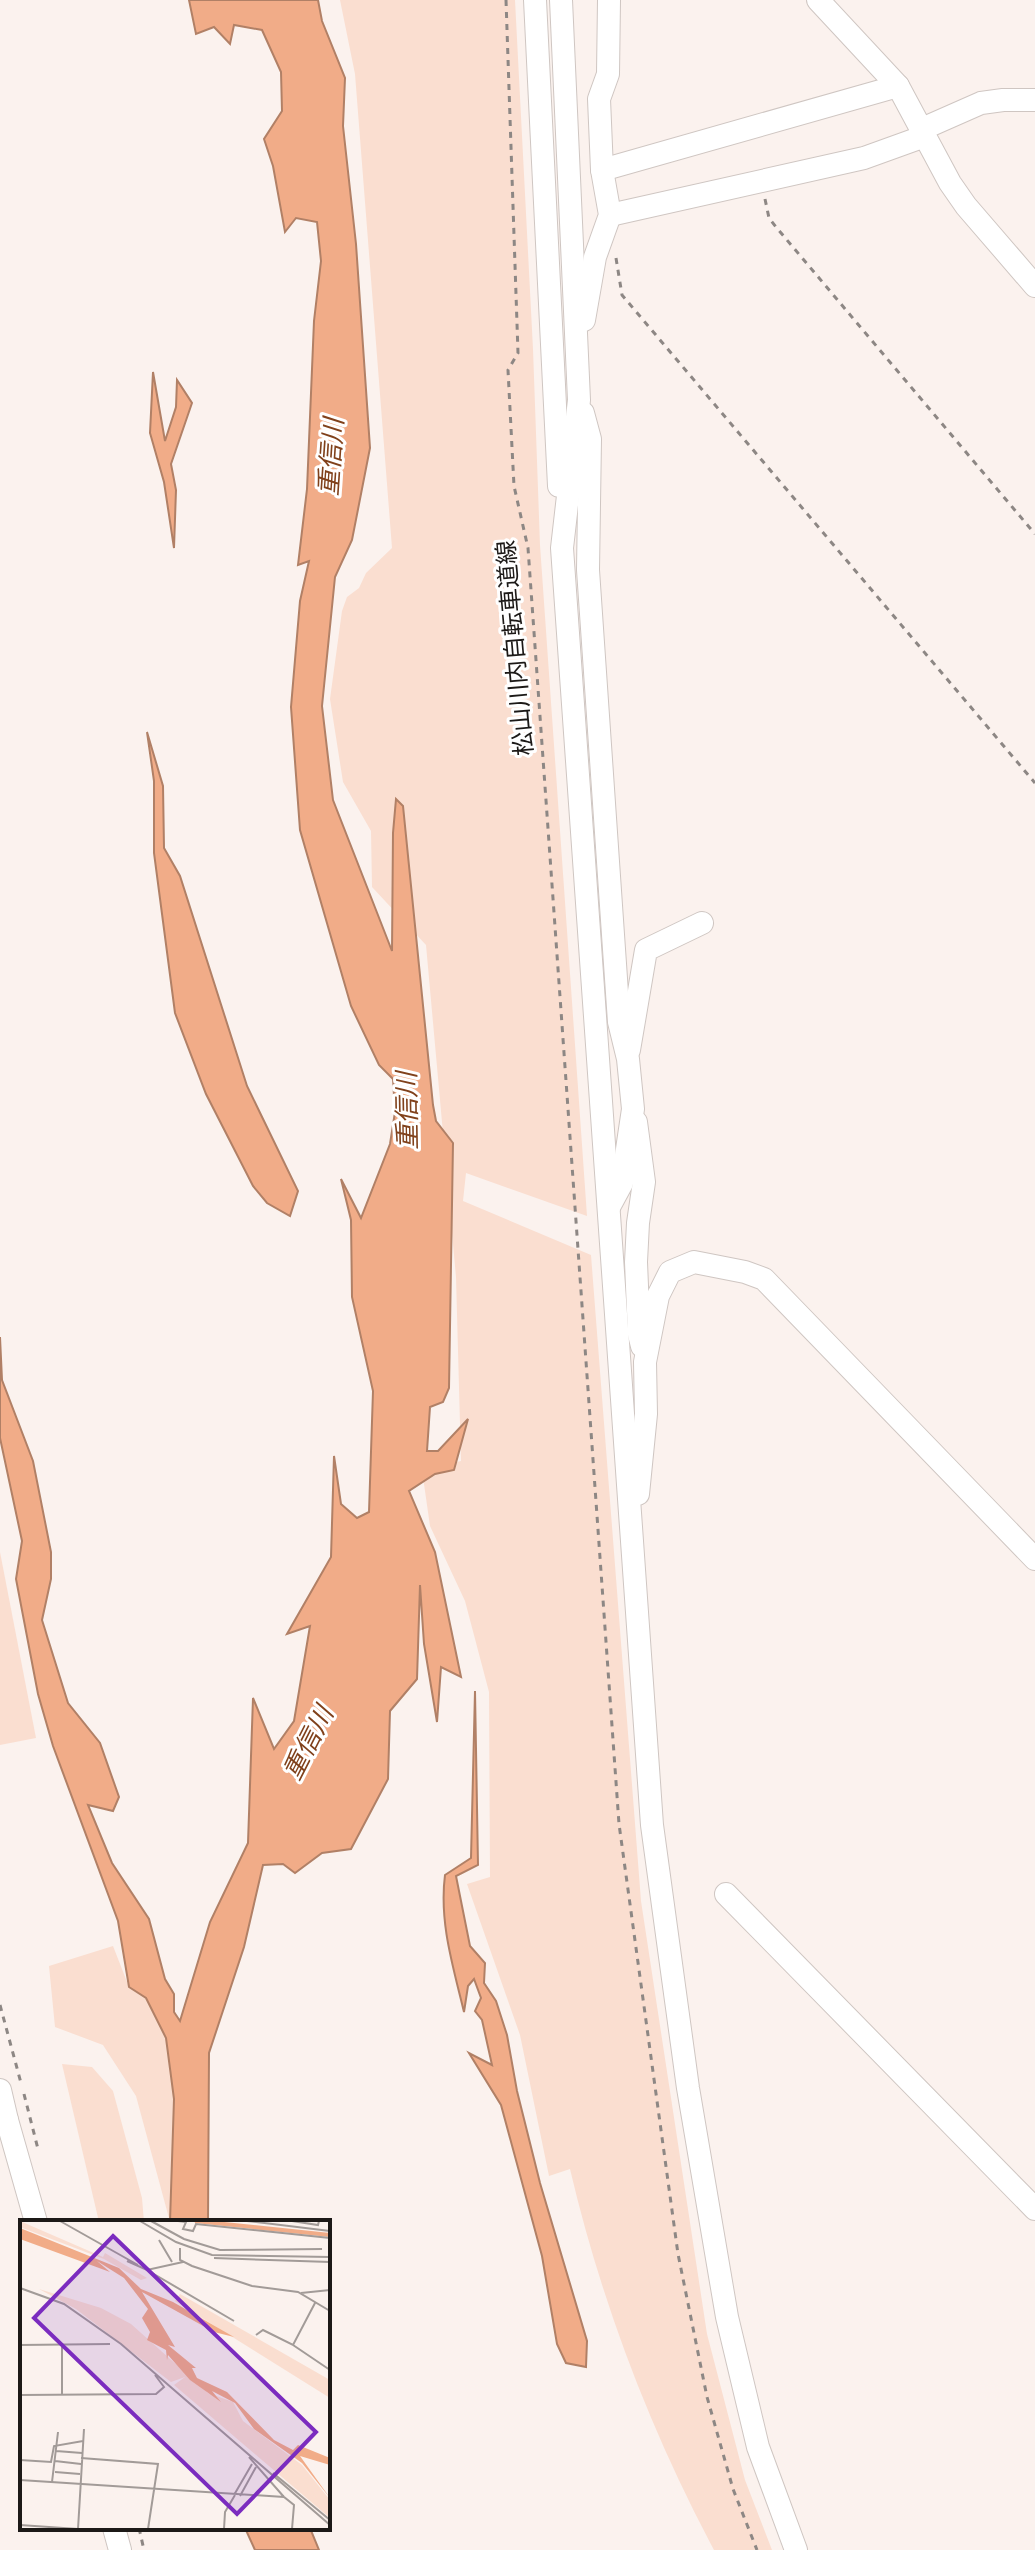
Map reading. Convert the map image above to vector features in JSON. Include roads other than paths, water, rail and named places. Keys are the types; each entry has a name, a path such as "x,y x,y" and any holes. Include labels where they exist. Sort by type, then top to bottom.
{"street":[{"path":"535,0 562,548 652,1825 688,2088 727,2317 758,2447 796,2550"},
{"path":"561,0 579,400 562,548"},
{"path":"576,331 586,316 595,257 610,215 602,170 599,99 608,74 609,0"},
{"path":"818,0 898,86 966,206 1035,286"},
{"path":"602,170 898,86"},
{"path":"610,215 864,158 923,133 981,103 1035,100"},
{"path":"579,400 590,439 588,570 619,1022 628,1059 644,1182 636,1262 639,1334 645,1362 646,1414 640,1485 630,1518"},
{"path":"628,1059 646,950 702,923"},
{"path":"608,1208 622,1183 633,1109"},
{"path":"645,1362 658,1296 670,1272 694,1262 764,1279 1035,1559"},
{"path":"726,1894 1034,2205"},
{"path":"0,2090 3,2118 34,2218"},
{"path":"115,2530 120,2550"}],"water":[{"name":"重信川","path":"189,0 318,0 322,21 345,78 343,126 356,244 370,448 352,540 335,577 322,706 333,800 392,951 396,799 403,806 433,1105 436,1121 453,1143 449,1388 443,1402 430,1407 427,1451 438,1451 468,1419 454,1470 435,1474 409,1491 435,1552 461,1677 441,1667 437,1722 424,1644 420,1585 417,1679 390,1711 388,1779 351,1849 322,1853 295,1873 283,1864 263,1865 244,1947 209,2053 208,2220 170,2220 174,2099 166,2038 146,1998 129,1987 118,1921 53,1746 38,1694 16,1579 22,1541 0,1438 0,1337 2,1380 33,1461 51,1552 51,1579 42,1620 68,1703 100,1743 119,1797 113,1811 88,1805 112,1863 149,1919 165,1979 174,1994 174,2012 180,2021 210,1922 248,1843 253,1698 274,1749 294,1721 310,1626 287,1634 331,1557 334,1456 341,1504 357,1518 369,1512 373,1391 352,1297 351,1220 341,1179 361,1218 390,1144 395,1112 393,1079 379,1065 351,1006 300,830 291,707 300,601 309,561 298,565 307,489 314,321 321,261 317,222 296,218 285,232 273,166 264,139 282,111 281,72 262,30 234,25 230,44 214,27 196,34"},
{"path":"153,372 165,441 176,407 177,380 192,403 171,464 176,490 174,548 164,482 150,433"},
{"path":"147,732 163,786 164,848 180,876 247,1086 298,1191 290,1216 267,1203 253,1186 206,1094 175,1013 154,853 154,781"},
{"path":"475,1691 478,1865 456,1876 470,1946 485,1963 484,1983 496,2001 507,2035 517,2091 540,2183 587,2341 586,2367 566,2363 557,2344 542,2256 501,2105 469,2053 492,2065 482,2020 475,2011 481,1998 474,1979 468,1986 464,2012 448,1944 444,1910 445,1875 471,1858"},
{"path":"246,2530 311,2530 319,2550 255,2550"}]}
